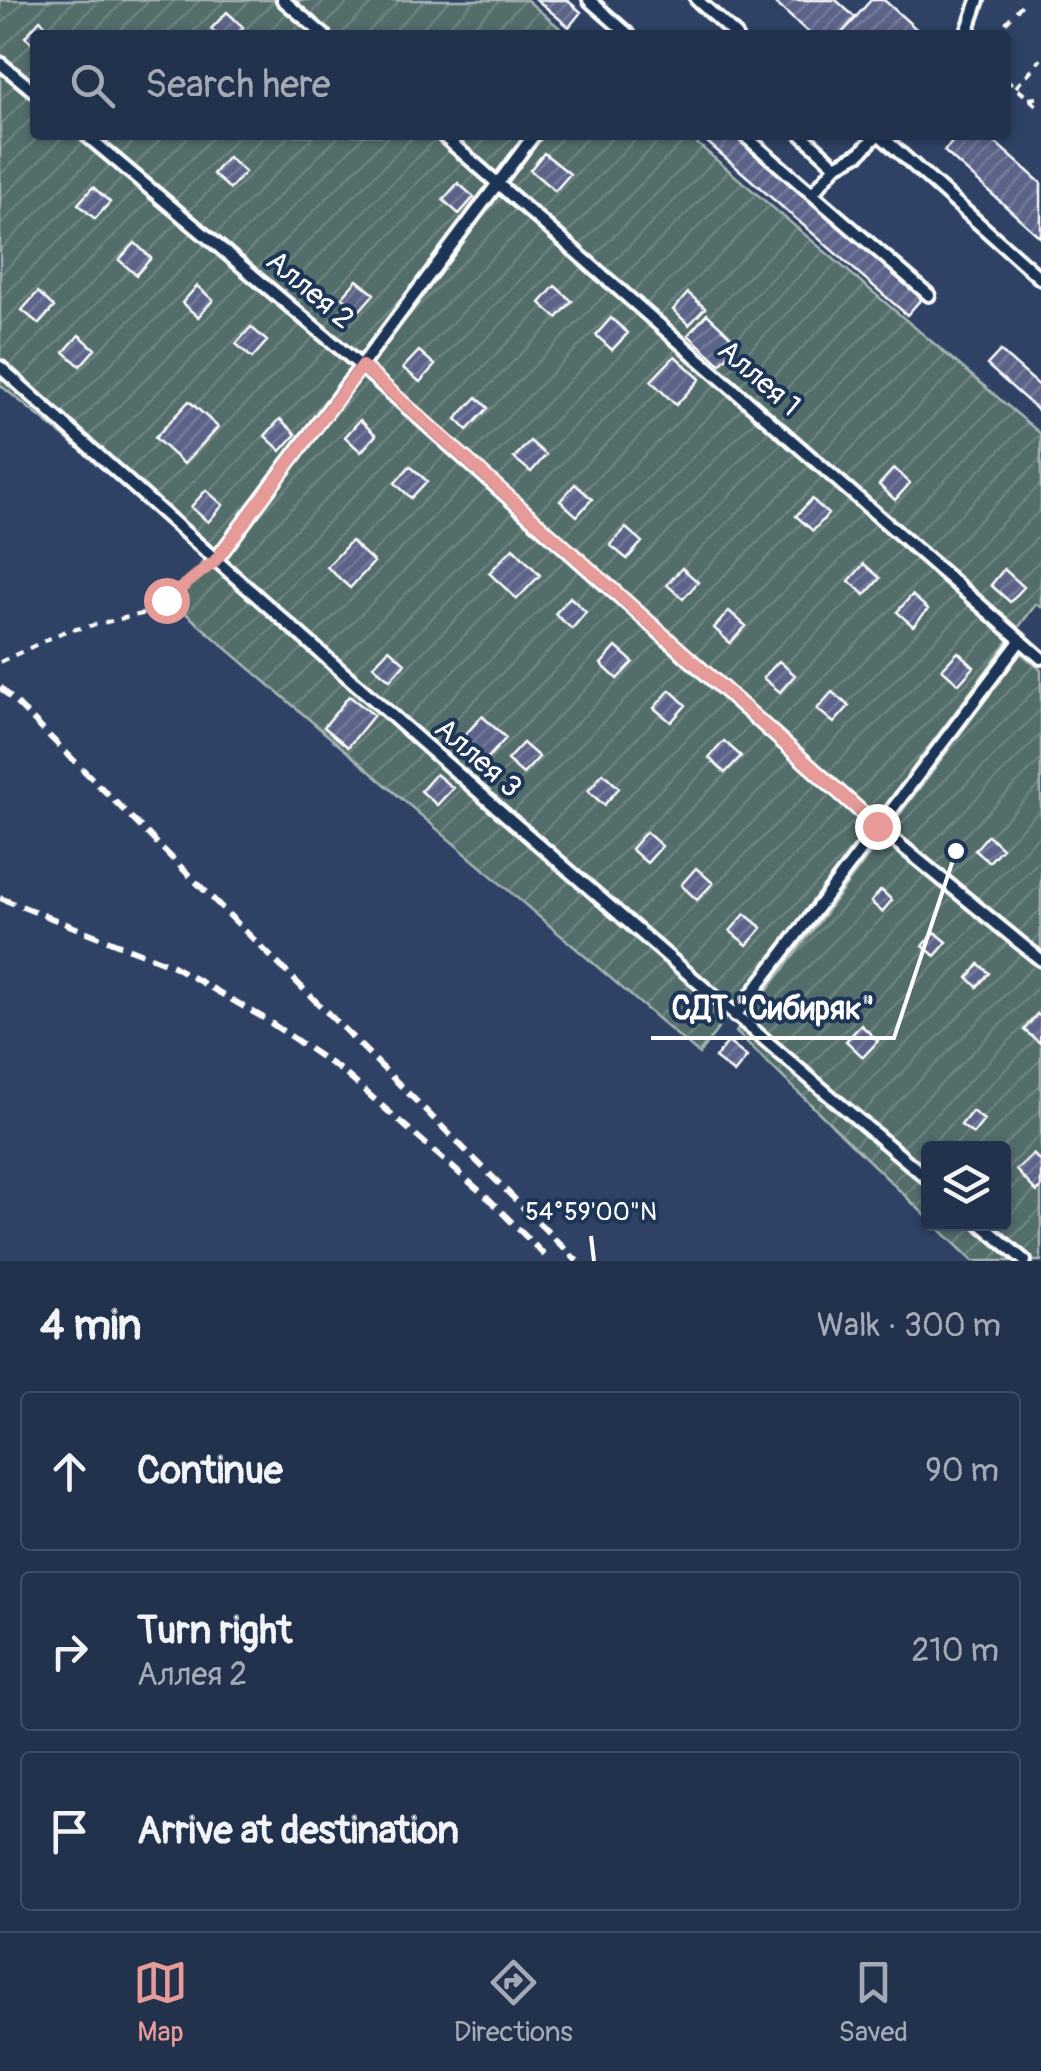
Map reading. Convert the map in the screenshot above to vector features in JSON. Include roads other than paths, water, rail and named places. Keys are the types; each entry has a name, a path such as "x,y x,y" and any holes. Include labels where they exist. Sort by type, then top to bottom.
{"lane":[{"path":"283,0 318,30"},
{"path":"589,0 623,30"},
{"path":"697,0 730,30"},
{"path":"968,30 978,0"},
{"path":"0,63 30,88"},
{"name":"Аллея 2","path":"92,140 362,366 877,826 1041,960"},
{"name":"Аллея 1","path":"448,140 1041,658"},
{"path":"215,561 530,140"},
{"path":"750,140 929,295"},
{"path":"807,140 836,166"},
{"path":"812,194 836,166 860,153 873,140"},
{"path":"884,140 1041,278"},
{"name":"Аллея 3","path":"0,368 215,561 921,1174"},
{"path":"735,1016 1020,640"},
{"path":"989,1231 1025,1261"}],"railway":[{"path":"0,687 577,1261"},
{"path":"0,898 173,966 262,1017 342,1071 489,1199 550,1261"}],"place":[{"name":"СДТ \"Сибиряк\"","path":"956,851"}]}
